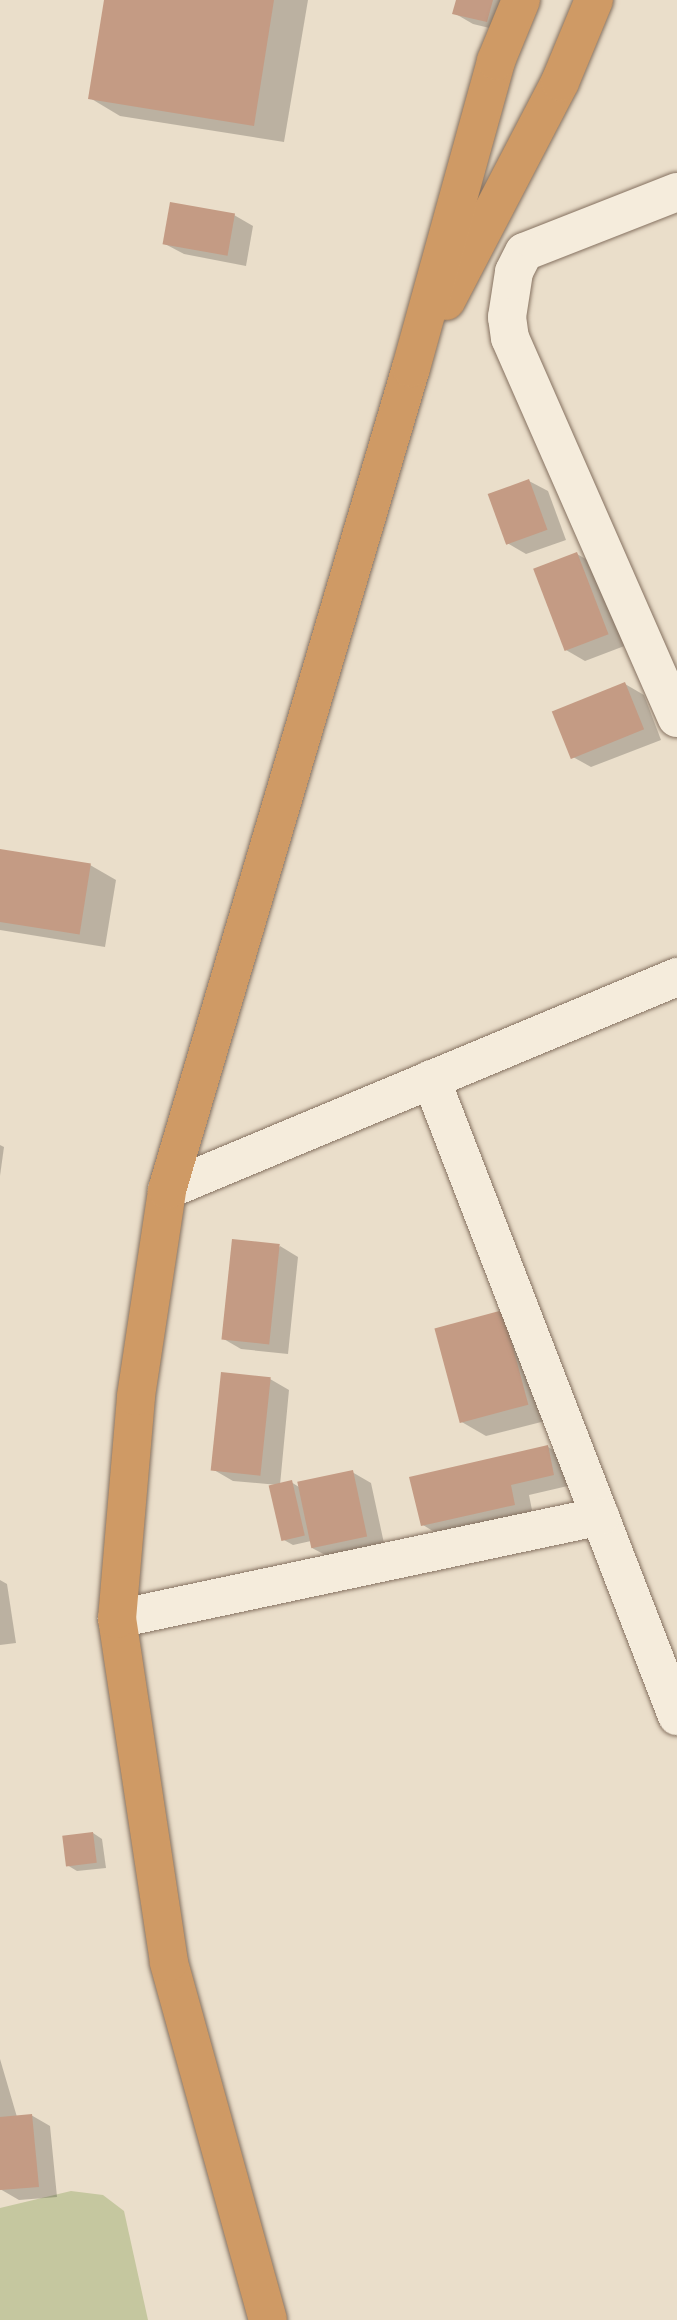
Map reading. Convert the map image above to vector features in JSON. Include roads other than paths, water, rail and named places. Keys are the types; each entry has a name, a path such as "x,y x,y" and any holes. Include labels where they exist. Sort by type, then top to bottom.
{"highway":[{"path":"268,2320 169,1962 117,1619 136,1396 167,1189 411,368 496,61 521,0"},
{"path":"411,368 560,82 594,0"}],"street":[{"path":"677,192 524,252 514,272 507,317 510,338 677,718"},
{"path":"167,1189 677,977"},
{"path":"431,1079 677,1716"},
{"path":"117,1619 600,1516"}]}
